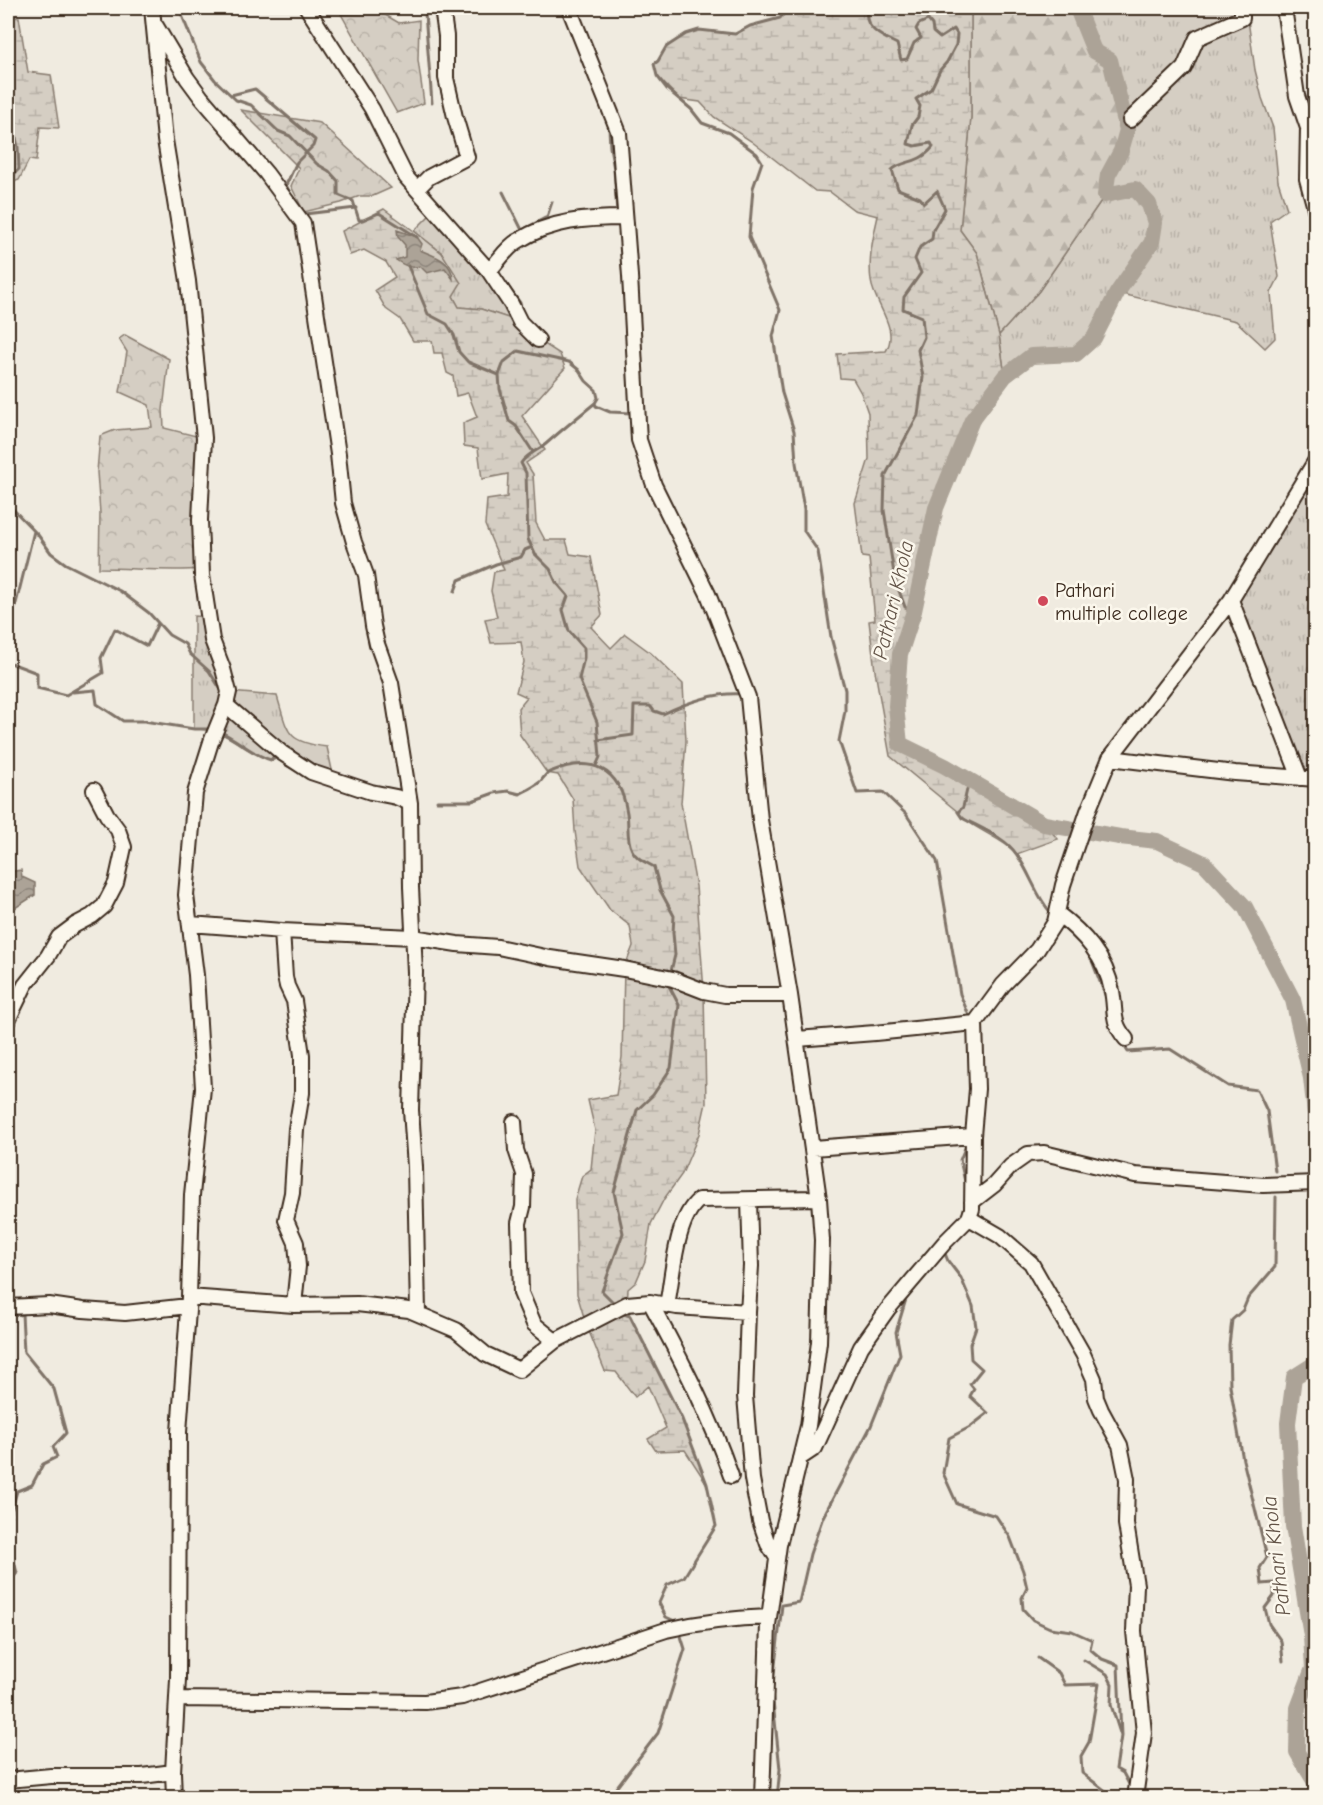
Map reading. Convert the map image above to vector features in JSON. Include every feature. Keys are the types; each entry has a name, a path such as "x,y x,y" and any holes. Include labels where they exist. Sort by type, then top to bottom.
{"street":[{"path":"152,8 165,140 188,281 204,438 200,520 202,575 212,640 229,692 195,793 186,895 196,975 203,1088 192,1195 188,1302 179,1432 174,1797"},
{"path":"307,8 362,93 406,177 489,271 512,304 520,322 538,340"},
{"path":"417,189 429,177 467,157 446,78 446,36 442,8"},
{"path":"569,8 619,133 639,440 654,485 708,594 748,697 760,820 813,1148 822,1240 819,1342 808,1426 777,1558 769,1617 762,1797"},
{"path":"1130,120 1184,68 1197,38 1242,18 1242,8"},
{"path":"1284,8 1297,96 1308,128 1307,179 1316,212"},
{"path":"153,22 201,97 266,173 303,223 344,503 366,576 377,644 391,683 410,803 415,972 411,1110 415,1167 418,1313"},
{"path":"489,271 517,241 560,222 587,218 625,218"},
{"path":"801,1458 815,1448 861,1347 888,1309 945,1242 969,1218 972,1202 973,1136 977,1089 975,1023 1003,985 1037,950 1055,922 1063,885 1088,811 1110,758 1231,600 1316,460"},
{"path":"1231,600 1300,778"},
{"path":"226,705 282,753 311,772 371,792 396,796 410,803"},
{"path":"1110,758 1235,773 1316,779"},
{"path":"8,1020 25,985 48,956 59,937 104,906 116,883 124,846 118,830 94,790"},
{"path":"1057,913 1087,938 1103,965 1113,992 1116,1026 1126,1039"},
{"path":"190,924 413,937 457,944 498,946 550,958 671,978 704,991 725,995 790,995"},
{"path":"282,931 286,986 294,1001 302,1055 302,1093 296,1129 292,1193 286,1220 296,1243 298,1266 294,1305"},
{"path":"797,1039 975,1023"},
{"path":"514,1122 516,1150 524,1174 523,1207 519,1223 521,1293 534,1324 555,1341"},
{"path":"813,1148 973,1136"},
{"path":"972,1202 994,1185 1011,1166 1028,1154 1044,1153 1135,1175 1263,1185 1316,1183"},
{"path":"667,1305 683,1224 694,1204 699,1200 818,1198"},
{"path":"749,1200 751,1266 745,1396 752,1479 760,1521 768,1544 777,1558"},
{"path":"969,1218 1000,1236 1032,1263 1083,1354 1094,1378 1096,1398 1120,1445 1127,1479 1126,1524 1136,1585 1134,1631 1144,1733 1135,1797"},
{"path":"8,1307 48,1305 125,1313 188,1302 357,1304 397,1308 418,1313 456,1330 485,1354 519,1370 555,1341 627,1304 650,1302 748,1312"},
{"path":"650,1302 693,1383 731,1476"},
{"path":"177,1699 434,1701 462,1697 666,1630 700,1622 769,1617"},
{"path":"8,1780 51,1776 142,1776 173,1772"}],"green space":[{"path":"8,8 11,17 19,17 28,72 51,75 59,128 40,127 36,161 29,160 19,180 8,184"},
{"path":"789,8 971,8 971,117 960,230 977,253 999,335 1005,376 972,420 936,508 914,611 900,654 896,706 900,744 945,766 1044,824 1058,839 1017,854 964,819 890,756 869,621 875,620 869,558 862,557 855,503 869,459 868,413 853,379 840,378 837,354 886,351 889,342 888,325 873,290 870,273 878,216 854,210 830,192 815,191 751,141 714,117 700,102 679,99 657,76 654,64 666,47 686,34 699,30 735,34 750,26 780,18"},
{"path":"971,8 1079,8 1078,12 1094,51 1110,60 1127,130 1121,151 1108,175 1105,195 1039,291 999,335 977,253 960,230 971,117"},
{"path":"1079,8 1242,8 1248,20 1255,70 1262,98 1273,128 1278,181 1287,209 1270,221 1279,277 1271,293 1275,338 1265,348 1236,321 1118,293 1094,338 1076,354 1031,356 1005,376 999,335 1039,291 1105,195 1108,175 1121,151 1094,51 1078,11"},
{"path":"382,13 399,23 419,20 418,60 424,103 397,113 341,14"},
{"path":"241,110 320,123 391,188 373,196 360,196 304,212 291,186 299,168"},
{"path":"384,209 442,253 461,283 453,296 459,307 481,309 520,322 538,340 560,354 565,368 522,416 545,450 526,463 533,474 536,523 545,540 566,540 570,554 591,557 602,615 591,627 611,648 625,634 651,653 683,684 686,741 681,803 696,886 704,991 706,1103 699,1134 682,1174 664,1199 651,1224 645,1261 636,1282 628,1289 627,1304 630,1316 682,1419 707,1484 685,1450 656,1451 648,1439 666,1428 648,1386 635,1397 616,1372 605,1371 577,1294 575,1199 582,1176 591,1169 595,1130 588,1100 616,1095 622,1057 624,969 633,946 630,926 610,910 580,866 573,799 558,775 547,773 520,735 518,708 527,697 516,692 524,662 521,642 491,643 485,619 497,617 491,591 494,572 504,570 485,525 487,500 507,497 508,474 482,479 478,448 464,446 463,423 477,417 468,393 456,396 453,376 447,373 442,353 434,353 432,341 413,341 400,319 386,309 375,290 395,277 386,262 364,250 350,255 342,231"},
{"path":"435,210 520,322 481,309 459,307 453,296 442,253 414,231"},
{"path":"125,335 169,359 163,410 164,428 204,438 202,569 99,568 100,513 97,472 100,436 115,430 152,427 149,405 120,392 127,352 119,339"},
{"path":"1315,460 1315,779 1300,778 1231,600"},
{"path":"194,616 208,617 229,692 277,696 290,733 303,742 327,747 334,779 278,750 271,760 227,736 194,729"}],"water":[{"path":"397,230 417,237 422,244 420,250 446,263 453,279 445,268 427,273 420,266 408,266 396,260 405,257 405,245 398,237"},
{"path":"21,870 22,877 35,883 35,895 15,908 8,908 8,872"}],"waterway":[{"path":"179,8 201,62 215,80 236,100 251,105 278,131 290,136 317,164 329,171 338,181 338,195 353,201 359,220 379,213 417,237"},
{"path":"422,8 425,13 432,103"},
{"path":"789,8 780,18 750,26 735,34 699,30 686,34 666,47 654,64 657,76 667,89 691,109 702,123 729,133 757,154 762,162 753,188 749,237 780,310 773,336 782,393 794,431 796,463 804,509 804,531 818,551 831,637 845,690 845,711 839,741 857,793 883,792 906,814 937,861 960,994 970,1018"},
{"path":"868,8 867,21 870,26 879,35 897,44 901,60 907,59 914,43 921,38 916,29 919,24 928,20 933,32 940,38 954,29 957,34 956,45 931,89 916,99 920,106 918,117 912,125 908,144 915,146 931,143 933,147 922,157 901,164 892,170 898,189 920,198 924,203 937,191 945,209 933,230 932,239 920,247 915,259 921,273 904,297 903,309 922,317 924,337 918,350 923,377 918,415 885,476 884,510 895,580 905,607 914,611"},
{"name":"Pathari Khola","path":"1079,8 1078,11 1094,51 1110,60 1127,130 1121,151 1108,175 1105,195 1135,189 1149,204 1155,223 1152,242 1117,293 1094,338 1076,354 1031,356 1005,376 972,420 936,508 914,611 900,654 896,706 900,744 945,766 1044,824 1157,841 1204,863 1245,907 1293,1000 1311,1078 1316,1123"},
{"path":"231,95 255,89 315,140 313,146 297,162 286,185 292,197"},
{"path":"8,99 18,147 19,169 8,180"},
{"path":"606,118 614,169 617,213"},
{"path":"503,192 522,230 547,217 552,202"},
{"path":"298,205 305,214 356,208"},
{"path":"408,266 428,314 447,324 454,335 459,352 468,362 499,375 500,389 509,421 516,426 533,452"},
{"path":"498,269 499,274 520,303 522,312"},
{"path":"499,375 504,362 518,351 569,362 596,390 598,398 596,406 610,412 632,413"},
{"path":"595,403 521,463 526,473 528,539 535,554 550,569 556,582 568,596 563,610 569,631 584,648 579,679 597,722 600,757 596,766"},
{"path":"8,504 38,535 51,553 66,564 120,591 149,613 169,635 185,644 190,654 209,671 223,693"},
{"path":"8,636 34,531"},
{"path":"455,591 459,580 496,564 521,557 525,550 532,547"},
{"path":"8,662 37,673 37,688 66,695 103,673 101,658 115,629 147,646 158,623"},
{"path":"747,677 752,690"},
{"path":"73,692 95,690 97,704 123,721 144,721 194,729 211,729"},
{"path":"598,740 633,735 634,706 650,706 654,711 663,714 701,699 741,694"},
{"path":"220,732 271,760"},
{"path":"759,745 761,757"},
{"path":"276,753 271,760 279,757"},
{"path":"284,760 286,765 297,771"},
{"path":"437,801 472,801 494,793 508,791 520,794 538,784 550,772 578,765 591,765 610,775 618,785 623,797 632,850 639,858 654,867 660,890 674,916 675,955 670,975"},
{"path":"969,781 963,807 958,812 962,818 992,834 1012,849 1051,913"},
{"path":"1089,953 1107,1000"},
{"path":"615,1304 602,1291 623,1233 614,1192 637,1110 653,1095 671,1068 679,1005 669,982"},
{"path":"969,1044 970,1059"},
{"path":"1123,1044 1128,1052 1170,1049 1228,1086 1257,1090 1267,1111 1275,1171"},
{"path":"966,1186 960,1160 967,1143"},
{"path":"1276,1197 1275,1267 1248,1298 1243,1310 1232,1320 1229,1345 1230,1386 1243,1460 1267,1557 1260,1568 1262,1584 1274,1583 1274,1596 1265,1608 1269,1624 1281,1641 1283,1661"},
{"path":"963,1215 966,1198"},
{"path":"944,1251 948,1261 961,1278 973,1306 976,1327 970,1344 971,1359 982,1369 970,1384 974,1389 970,1396 988,1413 970,1427 949,1438 943,1473 957,1504 996,1516 1010,1537 1027,1588 1022,1598 1023,1609 1033,1620 1050,1628 1072,1631 1092,1640 1090,1649 1102,1659 1118,1665 1121,1736"},
{"path":"773,1682 782,1605 799,1602 810,1554 823,1517 871,1426 900,1354 896,1332 906,1299 928,1273"},
{"path":"621,1313 630,1316 682,1419 707,1484 716,1526 684,1577 667,1585 659,1603 666,1617 677,1622"},
{"path":"8,1315 22,1314 24,1352 54,1389 66,1433 53,1447 57,1457 43,1464 32,1485 17,1491 8,1522"},
{"name":"Pathari Khola","path":"1316,1363 1294,1377 1288,1423 1293,1526 1311,1636 1313,1668 1298,1708 1297,1752 1316,1784"},
{"path":"8,1537 17,1573 8,1583"},
{"path":"614,1798 616,1788 658,1733 685,1649 680,1633"},
{"path":"1038,1658 1059,1673 1065,1685 1099,1684 1089,1742 1081,1756 1082,1773 1115,1798"},
{"path":"1084,1660 1107,1674 1112,1684 1111,1705 1121,1736 1116,1769 1123,1773 1131,1788"},
{"path":"772,1692 780,1769 777,1798"}],"place":[{"name":"Pathari multiple college","path":"1043,601"}]}
